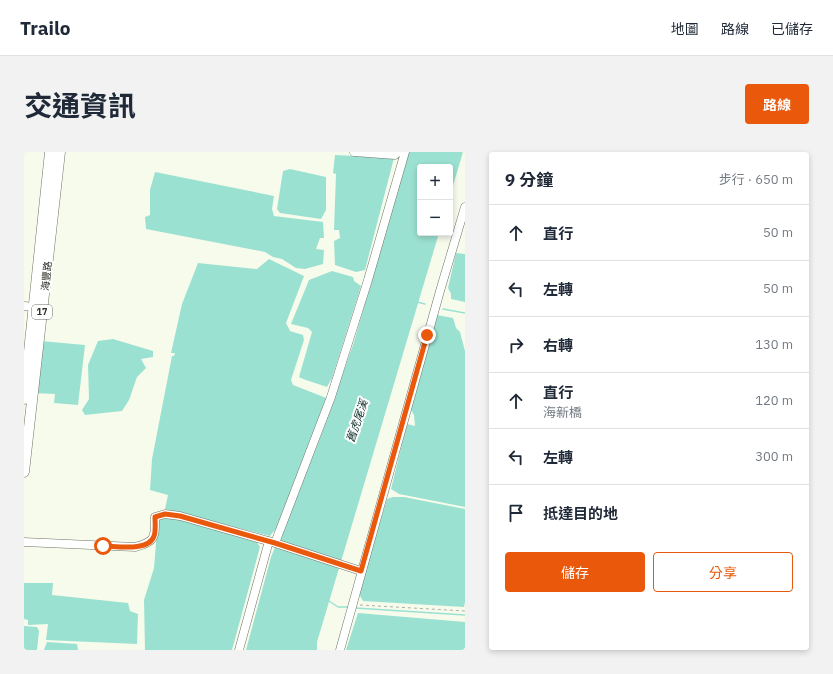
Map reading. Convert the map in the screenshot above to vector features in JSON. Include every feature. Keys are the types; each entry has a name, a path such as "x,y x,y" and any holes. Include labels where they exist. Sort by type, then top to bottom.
{"main road":[{"name":"海豐路","path":"24,399 29,306 50,152"},
{"name":"海豐路","path":"24,472 60,152"}],"street":[{"path":"354,152 395,154 398,152"},
{"path":"239,650 272,542 331,396 368,280 405,152"},
{"path":"340,650 438,298 465,207"},
{"path":"24,542 135,547 145,545 152,541 155,536 155,517 165,514 180,516 272,542 361,571"}],"path":[{"path":"352,605 465,611"}],"water":[{"name":"舊虎尾溪","path":"408,152 463,152 453,186 453,164 417,164 417,236 438,236 317,642 317,650 246,650 271,557 320,438 354,342"},
{"path":"335,155 394,158 365,270 356,272 335,265 334,241 340,238 339,230 334,230 336,174 333,173"},
{"path":"290,169 326,177 326,210 321,219 280,213 277,209 283,171"},
{"path":"155,172 274,196 272,209 274,216 323,222 324,238 320,238 316,249 324,250 323,264 305,269 296,268 282,259 273,257 265,252 146,229 145,217 150,215 150,190"},
{"path":"456,253 465,254 465,302 451,299 451,294 448,288"},
{"path":"269,259 304,276 286,323 290,331 303,335 304,340 291,380 293,385 329,399 279,525 270,536 165,509 168,495 150,490 152,459 172,356 174,356 175,353 171,353 182,304 198,263 257,269"},
{"path":"332,271 353,277 354,281 361,286 332,378 327,387 299,377 312,332 308,328 291,324 309,280"},
{"path":"437,315 453,318 456,328 460,332 465,351 465,507 399,494 391,489 407,424 415,426 414,415 411,410"},
{"path":"113,339 153,351 153,357 141,359 146,368 137,377 129,400 122,411 85,415 82,410 89,399 88,365 98,341"},
{"path":"41,341 85,345 78,405 54,403 55,394 33,393"},
{"path":"393,497 404,497 465,509 464,607 363,601 359,594 387,499"},
{"path":"165,516 190,521 256,541 260,547 232,650 145,650 144,600 154,568 158,519"},
{"path":"24,583 53,583 52,595 128,603 130,611 138,614 137,644 46,640 48,624 28,625 28,620 24,619"},
{"path":"358,613 465,622 465,650 346,650"},
{"path":"24,626 37,627 39,631 37,650 24,650"},
{"path":"47,642 77,644 78,650 44,650"}],"waterway":[{"path":"417,302 425,304"},
{"path":"443,309 465,313"},
{"path":"329,601 338,607 349,607"},
{"path":"355,608 465,615"}],"route":[{"path":"103,546 135,547 145,545 152,541 155,536 155,517 165,514 180,516 269,541 361,571 427,335"}]}
